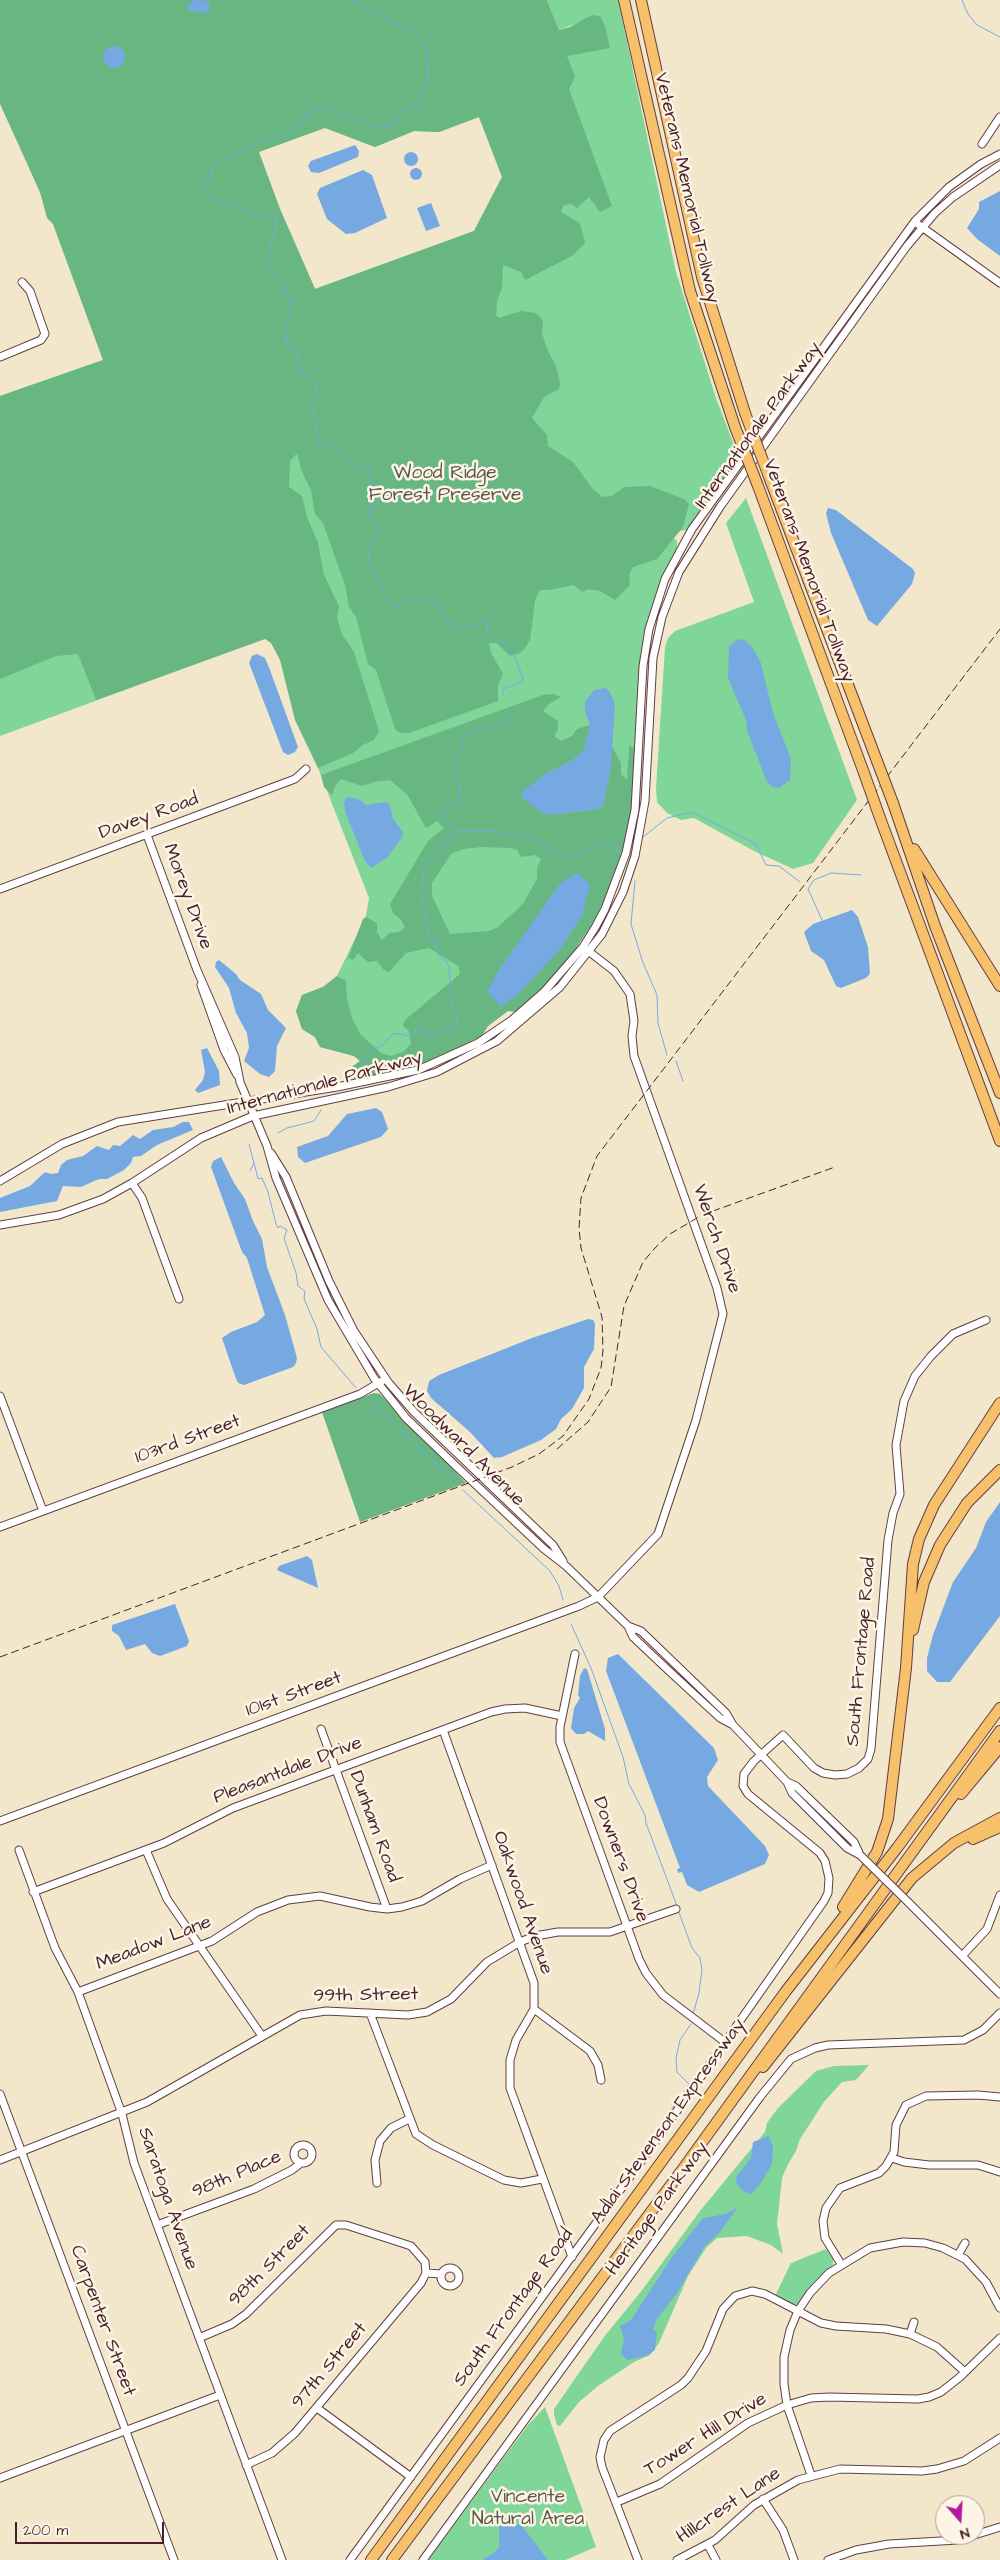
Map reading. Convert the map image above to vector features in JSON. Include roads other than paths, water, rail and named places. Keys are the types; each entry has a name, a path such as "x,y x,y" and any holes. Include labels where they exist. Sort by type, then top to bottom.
{"highway":[{"name":"Veterans Memorial Tollway","path":"624,0 690,292 735,426 1000,1141"},
{"name":"Veterans Memorial Tollway","path":"642,0 702,277 745,414 893,803 935,926 1000,1093"},
{"path":"903,830 938,891 1000,986"},
{"path":"786,1991 853,1892 883,1838 888,1819 906,1668 914,1564 924,1526 934,1505 1000,1403"},
{"path":"906,1668 924,1582 940,1545 967,1503 1000,1470"},
{"name":"Adlai Stevenson Expressway","path":"371,2560 786,1991 897,1848 1000,1708"},
{"name":"Adlai Stevenson Expressway","path":"392,2560 682,2170 1000,1731"},
{"path":"907,1858 1000,1747"},
{"path":"682,2170 896,1896 924,1866 954,1843 1000,1818"},
{"path":"896,1896 942,1858 966,1842 1000,1827"}],"street":[{"path":"982,144 1000,117"},
{"name":"Internationale Parkway","path":"0,1181 62,1144 109,1125 137,1118 248,1102 394,1077 438,1063 478,1043 512,1020 544,992 583,947 605,909 624,858 635,810 643,666 649,629 666,579 692,529 915,221 949,187 1000,154"},
{"name":"Internationale Parkway","path":"0,1225 59,1215 103,1200 201,1138 253,1116 388,1087 438,1072 498,1041 542,1005 560,987 589,952 615,910 633,863 644,810 655,647 662,617 678,572 720,507 904,250 922,228 953,197 1000,165"},
{"path":"915,221 922,228 1000,283"},
{"path":"0,357 41,340 45,334 30,291 22,282"},
{"name":"Davey Road","path":"0,888 295,780 306,770"},
{"name":"Morey Drive","path":"147,835 197,970 235,1057 240,1082 248,1102"},
{"path":"624,858 633,863"},
{"name":"Werch Drive","path":"583,947 614,971 630,994 634,1015 632,1036 634,1056 718,1288 723,1314 696,1420 663,1524 649,1544 598,1597"},
{"name":"Woodward Avenue","path":"248,1102 267,1146 286,1177 330,1282 354,1331 386,1379 414,1412 553,1545 566,1566"},
{"name":"Woodward Avenue","path":"267,1146 276,1178 328,1300 379,1384 406,1418 628,1626 641,1631 726,1713 733,1725 787,1782 792,1793 847,1848 860,1855 1000,1994"},
{"path":"132,1183 142,1198 179,1299"},
{"name":"South Frontage Road","path":"350,2560 572,2257 820,1909 828,1893 829,1884 828,1869 820,1853 745,1790 744,1774 754,1761 783,1735 814,1768 823,1773 847,1774 859,1768 868,1759 871,1749 888,1540 893,1512 900,1494 896,1445 904,1401 915,1376 931,1356 953,1334 986,1320"},
{"name":"103rd Street","path":"0,1527 360,1394 386,1379"},
{"path":"0,1396 43,1511"},
{"name":"101st Street","path":"0,1821 579,1606 598,1597"},
{"name":"Downers Drive","path":"576,1654 562,1716 559,1735 561,1748 642,1966 656,1988 672,2003 726,2043"},
{"name":"Pleasantdale Drive","path":"34,1892 176,1838 233,1808 505,1709 525,1708 562,1716"},
{"name":"Dunham Road","path":"321,1728 387,1909"},
{"name":"Oakwood Avenue","path":"443,1730 534,1983 534,2010"},
{"name":"Saratoga Avenue","path":"19,1850 55,1948 78,1992 122,2114 132,2156 282,2560"},
{"path":"146,1850 163,1894 262,2036"},
{"name":"Meadow Lane","path":"78,1992 199,1946 225,1934 257,1912 295,1898 328,1897 387,1909 422,1900 460,1879 492,1865"},
{"path":"962,1956 987,1929 1000,1895"},
{"name":"99th Street","path":"0,2160 122,2114 155,2098 292,2019 310,2013 326,2011 408,2015 434,2009 456,1996 494,1956 520,1942 551,1932 602,1933 627,1927 676,1909"},
{"path":"572,2257 512,2095 509,2077 510,2060 516,2040 534,2010 590,2051 598,2065 601,2080"},
{"path":"370,2013 416,2134 426,2141 504,2180 521,2183 542,2179"},
{"name":"Heritage Parkway","path":"423,2560 760,2096 791,2059 815,2048 828,2045 964,2040 983,2030 1000,2013"},
{"name":"Carpenter Street","path":"0,2094 174,2560"},
{"path":"841,2264 829,2247 824,2234 823,2221 829,2201 845,2185 879,2173 892,2158 896,2125 906,2105 922,2097 931,2096 978,2095 1000,2097"},
{"path":"900,2098 906,2105"},
{"path":"377,2183 375,2160 380,2141 391,2128 409,2119"},
{"path":"892,2158 904,2162 929,2165 978,2165 1000,2172"},
{"name":"98th Place","path":"157,2225 254,2189 292,2170 301,2163"},
{"name":"98th Street","path":"199,2338 232,2324 246,2314 336,2226 346,2225 411,2246 424,2258 426,2273"},
{"path":"811,2475 787,2405 784,2384 784,2357 790,2330 798,2311 822,2280 841,2264 870,2248 903,2242 925,2243 958,2255 986,2282 1000,2308"},
{"path":"958,2255 965,2243"},
{"path":"426,2273 441,2274"},
{"name":"97th Street","path":"246,2464 272,2453 286,2443 421,2283 426,2273"},
{"path":"737,2286 740,2294"},
{"path":"638,2560 600,2456 604,2440 610,2431 681,2385 688,2378 706,2352 723,2309 730,2300 740,2294 752,2291 765,2294 821,2323 836,2326 886,2329 910,2334 937,2347 965,2372"},
{"path":"910,2334 914,2322"},
{"name":"Tower Hill Drive","path":"617,2502 651,2489 748,2423 787,2405 811,2398 829,2397 918,2400 941,2392 1000,2338"},
{"path":"0,2478 220,2395"},
{"path":"317,2408 411,2477"},
{"name":"Hillcrest Lane","path":"677,2560 708,2545 764,2499 786,2486 811,2475 840,2469 922,2471 937,2469 972,2457 1000,2438"},
{"path":"764,2499 783,2530 794,2560"},
{"path":"828,2560 856,2550 889,2544 958,2540 1000,2527"},
{"path":"708,2545 716,2560"}],"water":[{"path":"193,0 208,1 210,7 207,13 188,10 187,7"},
{"path":"114,46 122,49 125,57 122,65 114,68 106,65 103,57 106,49"},
{"path":"355,145 359,151 358,157 319,173 311,172 308,166 311,161"},
{"path":"411,152 416,154 418,159 416,164 411,166 406,164 404,159 406,154"},
{"path":"418,168 421,169 421,179 414,180 411,179 410,172 411,169"},
{"path":"363,170 372,175 387,218 355,233 346,234 327,219 317,194 320,188"},
{"path":"1000,191 1000,256 977,239 967,228 979,209 979,202"},
{"path":"431,203 440,226 426,231 417,208"},
{"path":"828,508 836,510 913,569 915,573 912,584 877,626 868,620 831,533 826,513"},
{"path":"738,639 744,640 753,648 761,663 773,713 791,759 790,780 779,788 771,786 767,782 746,728 747,722 728,678 729,646"},
{"path":"257,654 265,658 298,747 295,752 288,755 283,752 249,663 252,656"},
{"path":"605,688 610,692 615,704 611,766 603,806 598,809 552,815 541,812 521,797 523,791 545,774 573,760 584,750 590,725 585,712 585,702 594,690"},
{"path":"350,797 360,800 366,805 387,802 393,819 403,832 402,837 388,857 371,868 365,861 346,814 344,804 346,798"},
{"path":"577,873 590,884 583,914 558,952 518,994 501,1007 487,992 499,970 560,883"},
{"path":"852,910 858,917 868,947 870,974 866,978 841,988 836,986 824,960 811,951 804,932 813,924"},
{"path":"219,960 236,974 240,980 261,994 268,1010 286,1028 277,1046 275,1071 269,1077 260,1074 244,1061 249,1048 247,1033 236,1013 229,988 215,967 216,962"},
{"path":"207,1048 219,1071 220,1085 198,1093 195,1090 203,1080 205,1072 201,1050"},
{"path":"376,1108 382,1112 388,1129 381,1137 305,1163 298,1157 297,1147 328,1136 347,1114"},
{"path":"183,1122 189,1122 193,1130 157,1145 141,1156 133,1157 131,1163 124,1170 107,1179 99,1179 81,1187 63,1186 57,1201 0,1212 0,1198 30,1186 45,1172 51,1174 58,1173 61,1165 67,1160 83,1156 97,1146 109,1150 113,1145 120,1146 133,1135 140,1139 153,1130 173,1127"},
{"path":"221,1157 234,1183 245,1199 262,1239 267,1267 285,1315 297,1358 293,1367 244,1385 238,1383 222,1338 231,1332 257,1322 265,1315 247,1258 242,1252 211,1167 213,1161"},
{"path":"588,1319 593,1320 595,1324 594,1349 584,1367 584,1388 572,1409 561,1419 556,1429 541,1440 502,1457 494,1458 470,1432 431,1398 427,1391 429,1381 439,1375 532,1338"},
{"path":"1000,1502 1000,1616 950,1682 937,1682 927,1671 927,1658 933,1635 953,1582 976,1548 986,1522"},
{"path":"307,1556 312,1560 318,1588 277,1570 279,1566"},
{"path":"175,1604 189,1641 187,1646 160,1656 152,1653 145,1644 126,1650 119,1636 112,1631 112,1625"},
{"path":"618,1654 714,1748 718,1760 707,1777 708,1786 765,1846 769,1855 765,1864 699,1892 687,1885 682,1872 678,1873 677,1869 680,1868 606,1671 608,1658"},
{"path":"584,1668 587,1669 605,1729 605,1741 588,1731 584,1734 576,1734 571,1728 574,1708 580,1698 578,1695 580,1676"},
{"path":"769,2136 773,2147 772,2164 761,2183 751,2194 743,2191 737,2184 736,2177 751,2158 753,2142"},
{"path":"738,2207 719,2233 705,2246 677,2293 657,2319 653,2329 657,2333 655,2350 647,2356 627,2360 621,2354 624,2338 620,2326 631,2320 672,2257 703,2218 726,2214"},
{"path":"505,2518 522,2526 548,2560 482,2560 495,2552 499,2547 499,2521"}],"waterway":[{"path":"349,0 415,34 426,45 428,78 415,104 399,115 396,123 382,128 325,106 308,114 300,126 283,137 261,139 246,151 225,157 210,167 212,173 210,180 206,183 204,192 213,198 258,217 266,219 272,212 276,216 276,226 266,263 281,281 292,304 285,328 288,344 296,352 302,374 310,377 316,383 316,392 311,400 319,443 342,452 355,464 368,469 370,474 372,488 378,502 377,507 368,510 380,530 370,548 368,559 385,599 394,606 412,600 426,600 438,605 443,617 461,629 484,621 488,625 487,633 498,638 514,655 523,678 523,682 503,689 503,694"},
{"path":"962,0 968,14 977,25 1000,37"},
{"path":"510,714 510,717 503,722 466,734 455,767 460,789 458,799 444,811 441,819 457,831 492,831 528,838 569,857 582,855 603,843 615,848 618,852"},
{"path":"643,837 667,818 692,812 756,844 766,865 779,866 800,882"},
{"path":"357,1073 365,1066 366,1056 371,1050 382,1046 394,1033 410,1036 418,1028 424,1029 424,1034 437,1035 443,1030 452,1030 455,1026 457,1020 455,1011 451,1007 454,999 450,988 449,968 447,962 438,955 434,939 428,935 422,896 424,872 430,862 444,848 445,843 457,831"},
{"path":"822,920 808,889 814,880 831,873 861,875"},
{"path":"635,881 631,924 642,960 657,995 658,1023 667,1055"},
{"path":"676,1061 683,1081"},
{"path":"278,1133 287,1128 314,1121 321,1110"},
{"path":"249,1144 254,1163 250,1171"},
{"path":"254,1163 258,1179 262,1178 268,1192 276,1224 278,1228 280,1226 287,1230 284,1238 296,1273 298,1286 305,1291 304,1299 317,1329 321,1347 356,1388"},
{"path":"368,1399 453,1480"},
{"path":"463,1490 550,1571 559,1586 563,1600"},
{"path":"571,1624 591,1668 623,1757 629,1784 645,1815 646,1823 677,1906"},
{"path":"678,1910 692,1948 700,1958 702,1970 699,1993 693,2014"},
{"path":"651,2139 689,2084 677,2072 676,2058 680,2040 691,2024"}],"railway":[{"path":"0,1657 512,1467 539,1454 563,1436 589,1399 601,1368 603,1350 602,1317 581,1248 579,1228 581,1198 597,1156 1000,629"},
{"path":"557,1449 588,1422 611,1387 624,1306 643,1262 655,1248 670,1234 702,1215 835,1167"}],"park label":[{"name":"Wood Ridge Forest Preserve","path":"445,485"},
{"name":"Vincente Natural Area","path":"528,2509"}]}
